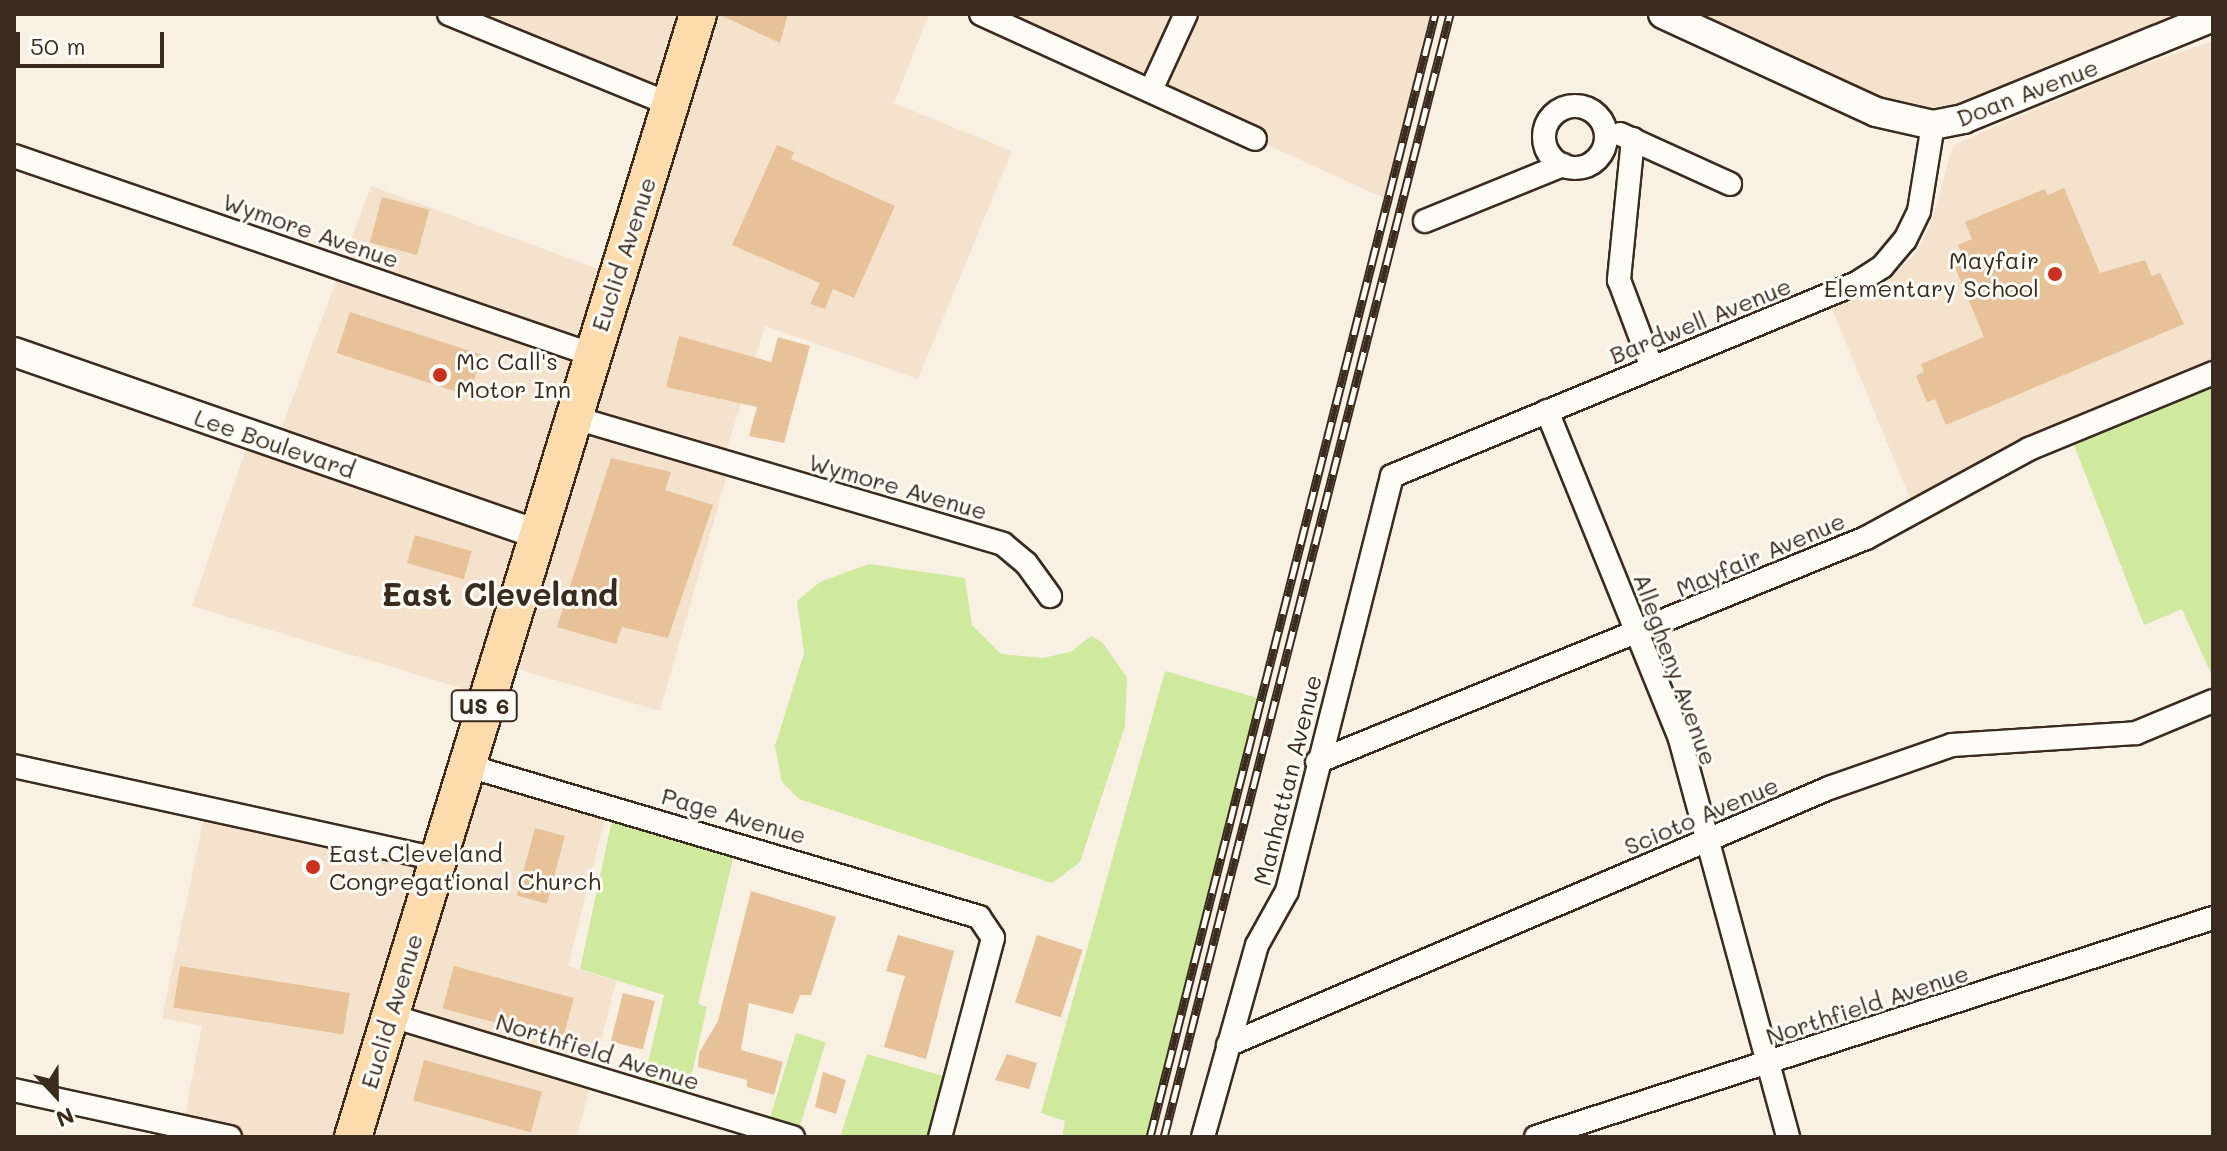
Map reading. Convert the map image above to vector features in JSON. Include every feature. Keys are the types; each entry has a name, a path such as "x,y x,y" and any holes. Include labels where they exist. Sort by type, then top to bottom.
{"main road":[{"name":"Euclid Avenue","path":"353,1137 590,354 672,105 698,14"}],"street":[{"path":"449,14 672,105"},
{"path":"981,14 1255,139"},
{"path":"1151,90 1186,14"},
{"name":"Doan Avenue","path":"1663,14 1876,112 1933,125 1963,119 2213,17"},
{"path":"1563,165 1545,144 1553,116 1581,107 1604,126 1730,184"},
{"name":"Bardwell Avenue","path":"1392,476 1857,283 1882,267 1905,240 1919,211 1933,125"},
{"path":"1425,221 1563,165 1582,167 1600,157 1604,126"},
{"path":"1633,139 1619,280 1652,368"},
{"name":"Wymore Avenue","path":"14,156 590,354"},
{"name":"Lee Boulevard","path":"14,352 537,534"},
{"name":"Mayfair Avenue","path":"1317,762 1638,634 1866,538 2029,449 2213,373"},
{"name":"Allegheny Avenue","path":"1547,411 1680,739 1788,1137"},
{"name":"Wymore Avenue","path":"572,417 1003,544 1026,563 1050,596"},
{"name":"Manhattan Avenue","path":"1203,1137 1257,945 1287,891 1317,762 1392,476"},
{"name":"Scioto Avenue","path":"1228,1045 1829,788 1952,745 2136,733 2213,701"},
{"name":"Page Avenue","path":"465,765 963,909 985,923 993,938 940,1137"},
{"path":"14,766 437,859"},
{"name":"Northfield Avenue","path":"1536,1137 2213,918"},
{"name":"Northfield Avenue","path":"388,1015 793,1137"},
{"path":"14,1090 230,1137"}],"shaded area":[{"path":"449,14 929,14 894,103 1012,151 918,379 765,326 723,461 730,464 660,711 497,663 487,696 192,606 251,435 276,443 371,186 615,275 672,105"},
{"path":"981,14 1435,14 1388,200"},
{"path":"1663,14 2213,14 1933,125"},
{"name":"Mayfair Elementary School","path":"2213,41 2213,359 2012,445 1912,503 1832,309 1881,287 1915,254 1931,223 1953,145 2127,70"},
{"path":"470,751 611,794 568,966 616,981 577,1137 181,1137 202,1026 162,1018 206,808 436,859"}],"green space":[{"path":"2213,373 2213,678 2182,609 2144,625 2069,432"},
{"path":"869,564 965,578 972,625 1001,654 1043,658 1070,652 1091,636 1102,642 1127,677 1125,726 1080,862 1052,883 799,799 782,782 775,746 804,653 797,601 820,582"},
{"path":"1165,671 1261,699 1150,1137 1062,1137 1065,1121 1041,1113"},
{"path":"612,820 734,855 698,1004 707,1007 687,1095 643,1083 664,995 580,969"},
{"path":"796,1033 826,1042 799,1128 770,1119"},
{"path":"867,1054 947,1077 929,1137 840,1137"}],"building":[{"path":"718,14 788,14 780,43"},
{"path":"777,145 794,152 791,159 895,206 854,298 833,289 825,309 810,304 820,283 732,245"},
{"path":"2064,188 2100,273 2145,260 2152,276 2160,273 2184,324 1946,425 1935,399 1927,402 1916,376 1924,372 1921,364 1984,337 1951,258 1962,254 1958,245 1972,239 1965,222 2045,189 2048,195"},
{"path":"382,197 429,210 417,255 370,242"},
{"name":"Mc Call's Motor Inn","path":"350,312 482,355 469,396 337,353"},
{"path":"679,336 771,362 778,337 810,346 784,443 749,436 757,407 666,387"},
{"path":"611,458 671,472 665,490 713,505 668,638 622,627 616,644 557,627"},
{"path":"415,535 472,551 464,579 407,563"},
{"path":"535,828 565,836 547,904 517,896"},
{"path":"751,891 836,917 811,995 800,995 793,1014 749,1003 741,1050 783,1062 774,1095 747,1087 747,1080 698,1067 699,1053 718,1021"},
{"path":"898,935 954,951 926,1059 884,1047 905,976 886,971"},
{"path":"1037,935 1083,950 1061,1017 1015,1003"},
{"path":"180,966 350,993 343,1034 173,1007"},
{"path":"454,966 574,998 562,1041 443,1009"},
{"path":"623,993 655,1001 643,1049 611,1042"},
{"path":"1007,1054 1037,1063 1029,1089 995,1080"},
{"path":"424,1060 542,1092 531,1132 413,1101"},
{"path":"823,1072 846,1080 836,1114 815,1107"}],"railway":[{"path":"1150,1137 1435,14"},
{"path":"1164,1137 1450,14"}],"place":[{"name":"Mayfair Elementary School","path":"2055,274"},
{"name":"Mc Call's Motor Inn","path":"440,375"},
{"name":"East Cleveland Congregational Church","path":"313,867"}],"district":[{"name":"East Cleveland","path":"500,593"}]}
